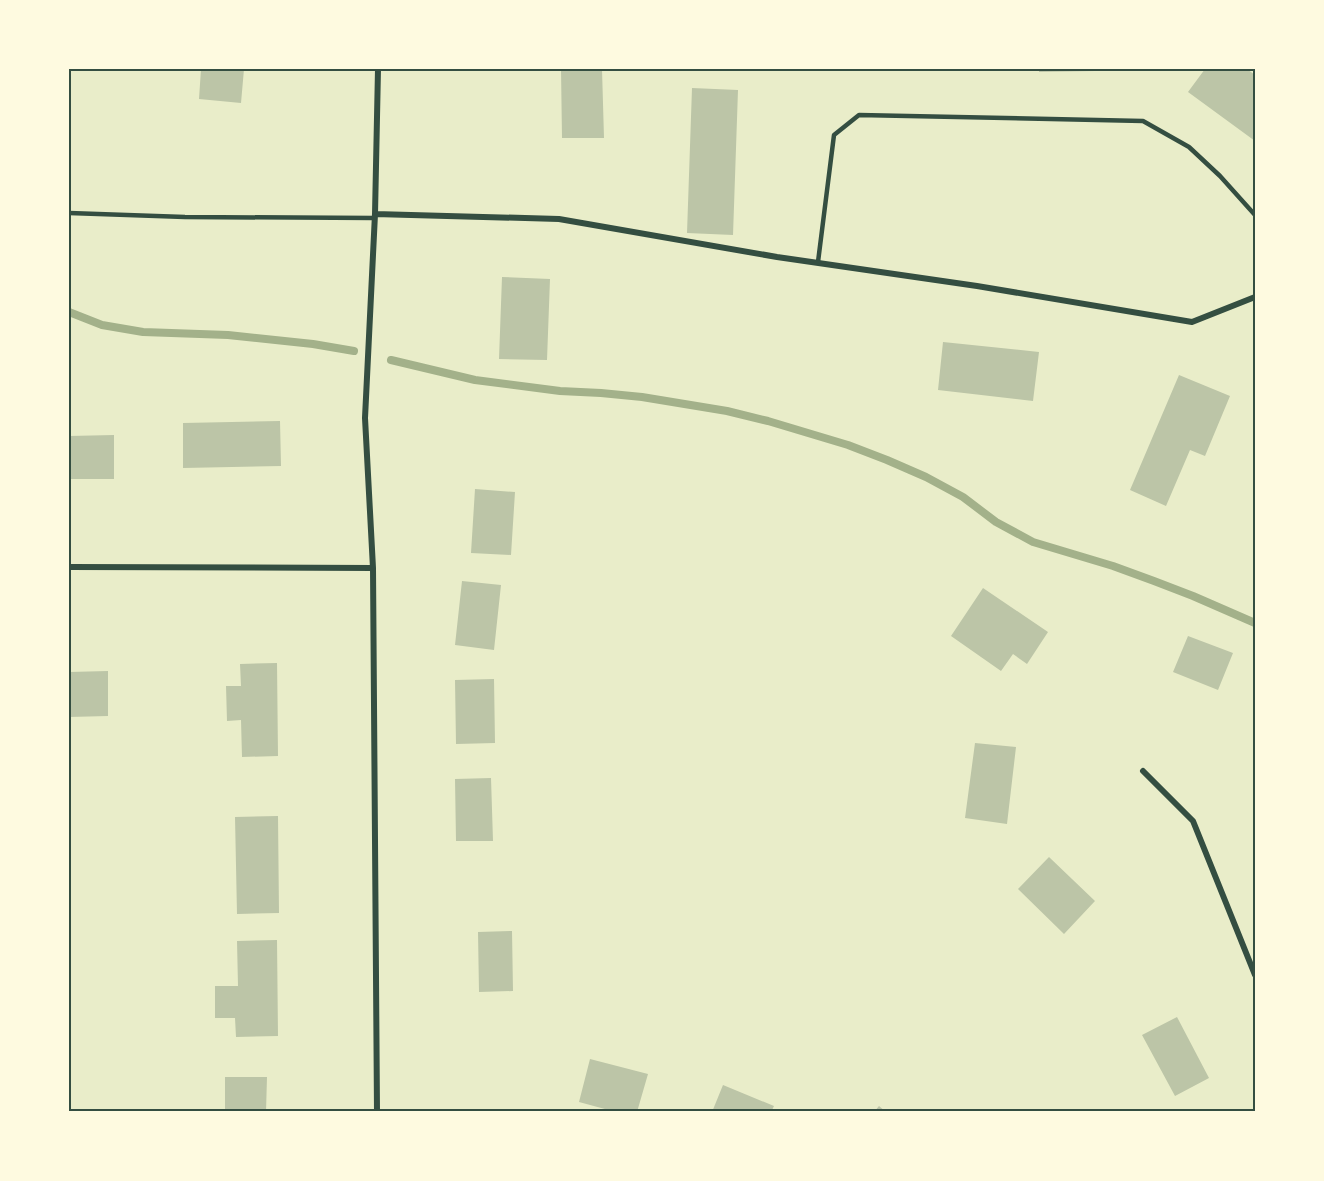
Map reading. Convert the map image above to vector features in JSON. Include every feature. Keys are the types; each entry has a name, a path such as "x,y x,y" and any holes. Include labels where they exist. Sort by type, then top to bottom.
{"street":[{"path":"377,1112 373,568 365,418 375,216 378,69"},
{"path":"375,216 559,219 1192,322 1255,297"},
{"path":"69,567 373,568"},
{"path":"1143,771 1192,820 1255,975"}],"lane":[{"path":"818,262 834,135 859,116 1143,121 1189,147 1220,176 1255,215"},
{"path":"69,213 185,218 375,216"}],"building":[{"path":"201,69 244,69 241,103 199,99"},
{"path":"561,69 602,69 604,138 562,138"},
{"path":"1039,69 1095,69 1095,71 1039,72"},
{"path":"1205,69 1247,69 1255,75 1255,141 1188,92"},
{"path":"692,88 738,90 733,235 687,233"},
{"path":"502,277 550,279 547,360 499,359"},
{"path":"943,342 1039,352 1033,401 938,390"},
{"path":"1179,375 1230,396 1205,456 1190,450 1166,506 1130,490"},
{"path":"280,421 281,466 183,468 183,423"},
{"path":"114,435 114,479 69,479 69,436"},
{"path":"475,489 515,492 511,555 471,553"},
{"path":"462,581 501,585 494,650 455,645"},
{"path":"983,588 1048,632 1027,664 1013,654 1001,671 951,636"},
{"path":"1188,636 1233,653 1218,690 1173,672"},
{"path":"277,663 278,756 242,757 241,720 227,721 226,686 241,686 240,664"},
{"path":"108,671 108,716 69,717 69,672"},
{"path":"494,679 495,743 456,744 455,680"},
{"path":"975,743 1016,747 1007,824 965,818"},
{"path":"491,778 493,841 456,841 455,779"},
{"path":"278,816 279,913 237,914 235,817"},
{"path":"1049,857 1095,901 1064,934 1018,889"},
{"path":"512,931 513,991 479,992 478,932"},
{"path":"277,940 278,1036 236,1037 235,1018 215,1018 215,986 238,986 237,941"},
{"path":"1177,1017 1209,1078 1175,1096 1142,1035"},
{"path":"590,1059 648,1074 637,1112 616,1112 579,1102"},
{"path":"225,1077 267,1077 266,1112 225,1112"},
{"path":"723,1085 774,1106 771,1112 712,1112"},
{"path":"879,1106 886,1112 874,1112"}],"waterway":[{"path":"69,312 102,325 143,332 228,335 354,351"},
{"path":"391,360 475,380 560,391 642,397 727,411 848,445 926,477 963,497 996,522 1033,542 1113,566 1193,596 1255,623"}]}
